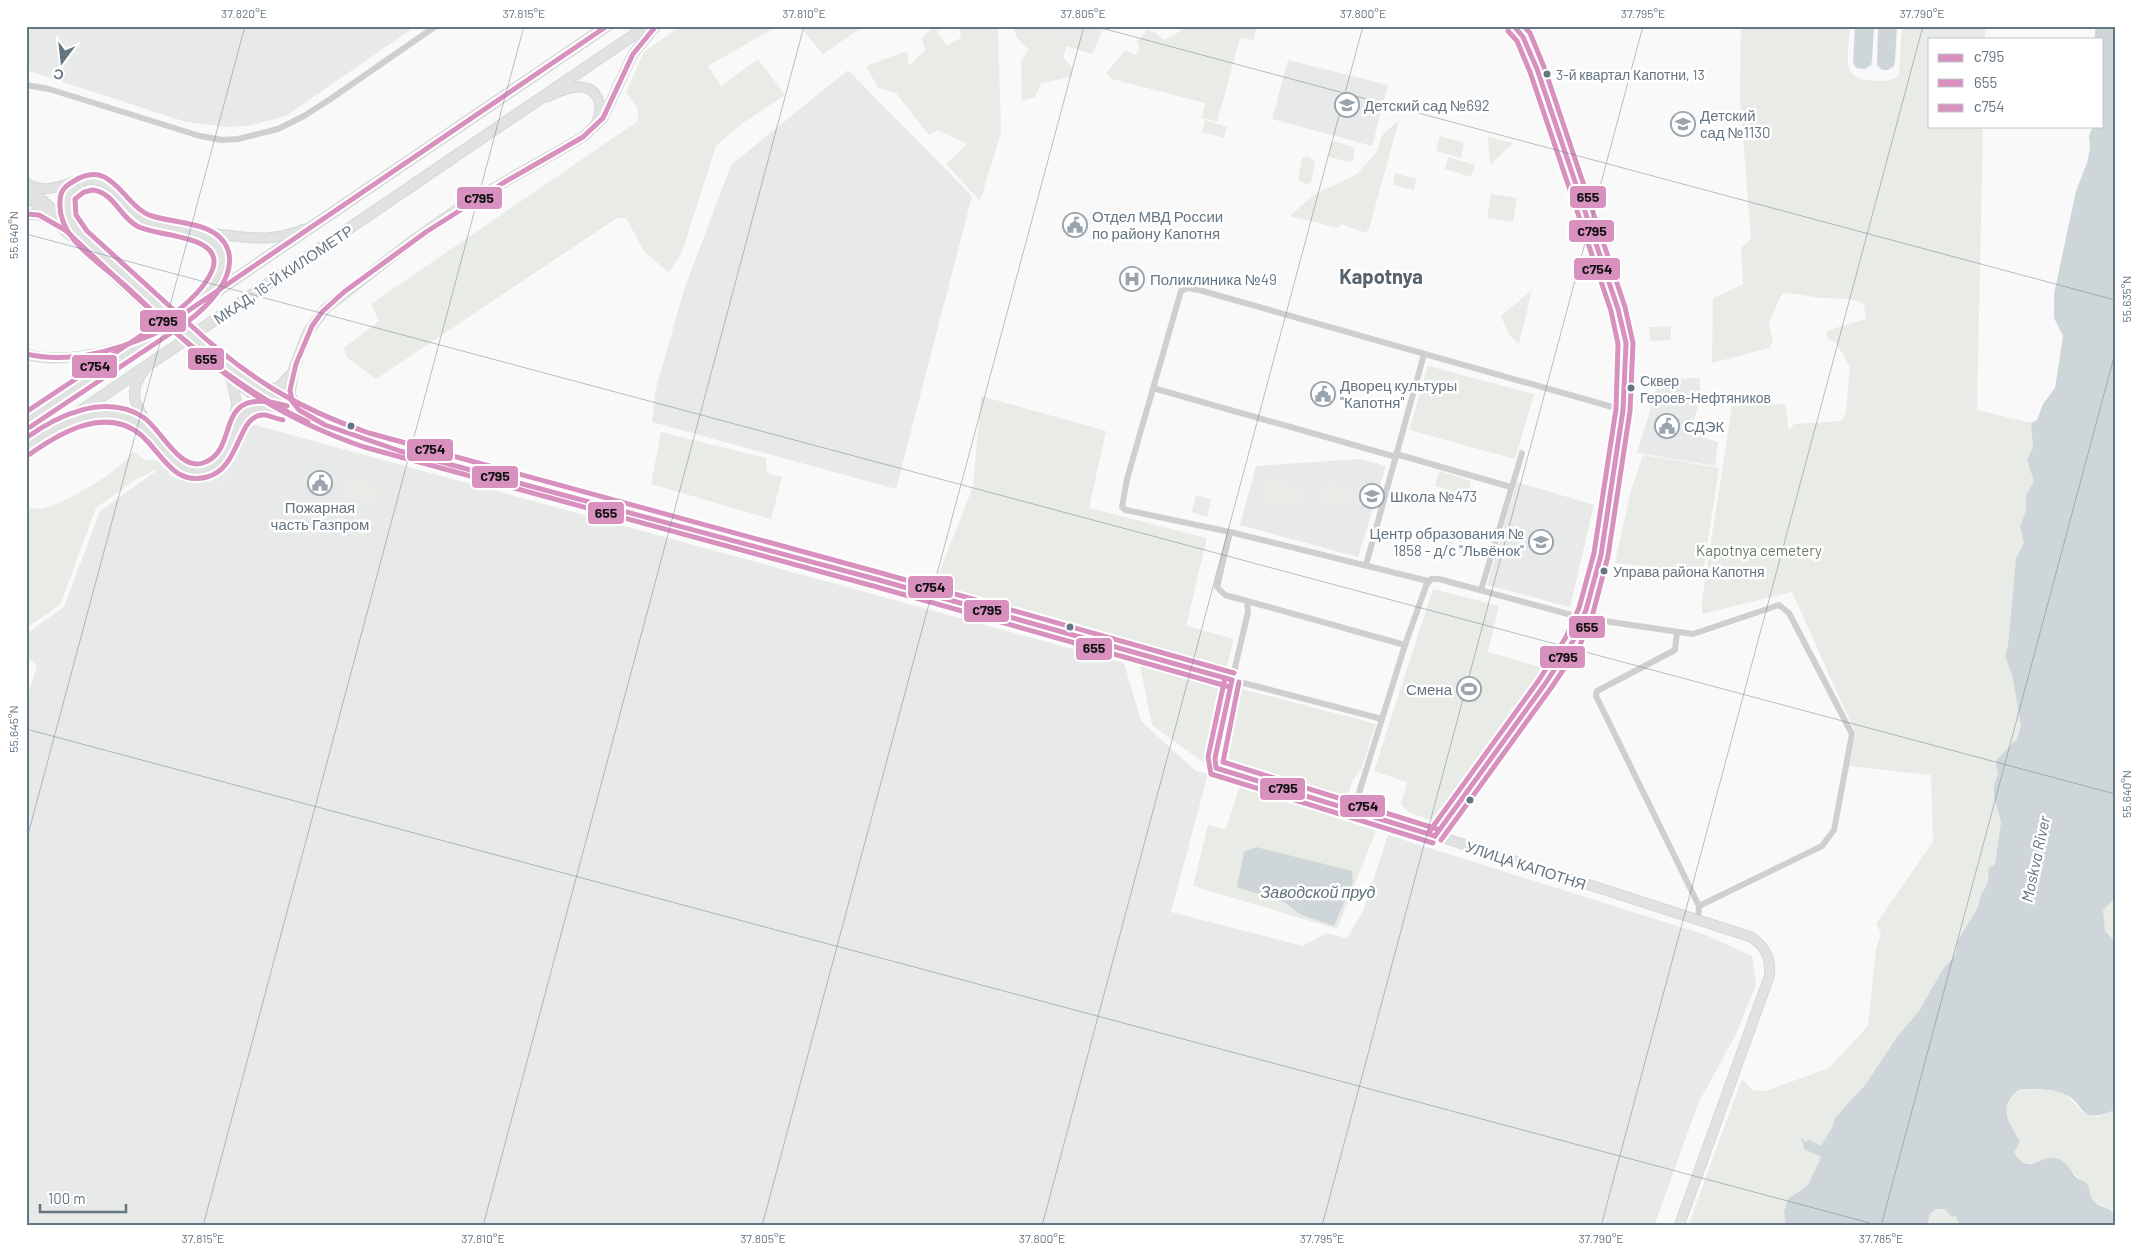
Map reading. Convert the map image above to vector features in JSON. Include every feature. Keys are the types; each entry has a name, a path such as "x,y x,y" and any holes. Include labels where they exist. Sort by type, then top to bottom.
{"highway":[{"name":"МКАД, 16-Й КИЛОМЕТР","path":"26,421 607,26"},
{"name":"МКАД, 16-Й КИЛОМЕТР","path":"26,448 647,26"}],"main road":[{"path":"305,416 296,407 290,395 294,368 308,332 325,309 337,298 458,208 583,137 603,118 633,54 656,26"},
{"path":"539,99 573,87 584,87 590,90 600,100 598,119 592,129"},
{"path":"26,184 34,188 52,189 95,180 113,187 138,213 157,223 253,238 267,238 300,231 320,222"},
{"path":"77,232 67,215 68,195 80,185 98,183 113,191 130,212 141,220 156,225 189,231 212,241 221,255 221,268 213,282 190,310"},
{"path":"26,184 230,377 279,410 330,432 352,436 1232,680"},
{"path":"26,195 148,300"},
{"path":"26,214 38,215 65,230"},
{"path":"26,354 45,359 59,358 110,350 133,344 154,334"},
{"path":"214,360 254,387 305,416 352,436"},
{"path":"148,366 136,379 133,390 136,406 165,449 181,465 189,467 208,466 222,451 237,404 230,377"},
{"path":"254,387 278,388 294,368"},
{"path":"60,425 108,414 129,418 148,430 173,462 181,468 200,471 208,469 220,460 241,417 249,408 261,406 279,410"},
{"name":"УЛИЦА КАПОТНЯ","path":"1232,680 1215,758 1216,768 1354,809 1752,937 1760,943 1769,957 1770,970 1679,1226"}],"street":[{"path":"26,85 49,90 200,136 222,140 238,139 278,129 304,116 436,26"},
{"path":"1434,836 1546,684 1573,641 1583,618 1601,555 1623,410 1626,343 1620,318 1537,69 1523,37 1514,26"},
{"path":"1428,582 1230,532 1128,511 1122,507 1122,501 1180,291 1184,289 1199,290 1623,410"},
{"path":"1366,565 1424,354"},
{"path":"1153,388 1511,487"},
{"path":"1481,590 1522,453"},
{"path":"1230,532 1217,587 1224,595 1405,645"},
{"path":"1354,809 1405,645 1428,582 1431,579 1440,578 1583,618 1693,634 1779,605 1785,608 1852,734 1834,830 1822,846 1699,906"},
{"path":"1247,602 1248,612 1232,680 1382,719"},
{"path":"1677,632 1676,650 1597,691 1596,696 1699,906 1698,920"}],"shaded area":[{"path":"26,26 416,26 286,116 248,126 226,127 186,122 26,70"},
{"path":"1034,26 1104,26 1089,37 1051,35"},
{"path":"1288,60 1388,85 1372,146 1272,119"},
{"path":"848,70 972,196 896,489 652,422 655,392 684,290 731,165"},
{"path":"1700,378 1700,401 1689,433 1718,442 1715,466 1637,453 1660,379"},
{"path":"248,423 1124,663 1141,721 1196,771 1208,774 1171,912 1303,946 1326,933 1347,938 1363,911 1388,835 1706,935 1752,956 1756,985 1736,1034 1698,1104 1654,1226 26,1226 26,700 37,666 26,656 26,634 64,607 100,511 159,469 177,479 195,483 212,481 224,471 233,457 241,435"},
{"path":"1360,459 1386,466 1358,557 1240,525 1256,466"},
{"path":"1517,482 1594,505 1570,607 1487,585"}],"green space":[{"path":"681,26 778,26 708,66 721,86 758,59 785,95 743,123 716,146 682,252 669,273 644,251 626,218 617,218 376,379 346,357 344,348 379,321 371,304 638,121 638,109 626,92 644,52"},
{"path":"799,26 862,26 862,27 823,54"},
{"path":"934,26 946,45 961,38 959,26 998,26 1001,133 980,201 946,164 967,144 938,130 929,135 896,93 878,88 866,66 907,51 909,66 925,50 922,38"},
{"path":"1014,26 1034,26 1051,35 1089,37 1105,26 1092,54 1067,46 1063,57 1073,69 1071,77 1041,83 1035,97 1022,101 1021,61 1029,50 1016,37"},
{"path":"1180,26 1257,26 1253,40 1240,38 1217,122 1202,118 1205,103 1112,79 1106,73 1126,50 1136,55 1140,49 1137,42 1147,30 1155,32 1164,40 1181,31"},
{"name":"Kapotnya cemetery","path":"1741,26 1850,26 1848,64 1851,71 1864,80 1886,81 1892,80 1899,75 1902,26 1985,26 1985,38 1928,38 1928,128 1983,128 1977,410 2031,423 2033,447 2027,460 2035,481 2026,496 2027,511 2020,527 2024,543 2016,558 2008,645 2005,657 2012,673 2021,726 2017,739 1998,758 1998,774 1994,785 1994,798 2001,821 1995,864 1987,876 1987,885 1981,894 1978,907 1957,942 1956,954 1943,969 1919,1011 1897,1037 1865,1085 1835,1118 1834,1126 1821,1146 1810,1140 1804,1149 1821,1157 1808,1185 1797,1191 1784,1212 1786,1226 1688,1226 1742,1079 1752,1090 1766,1091 1829,1068 1868,1026 1876,950 1881,933 1876,924 1933,842 1931,775 1849,766 1856,734 1792,592 1702,614 1702,600 1732,406 1785,404 1789,431 1794,424 1841,421 1846,413 1850,367 1836,343 1829,340 1826,333 1829,330 1866,319 1864,304 1859,302 1848,299 1782,293 1769,323 1773,342 1769,348 1712,363 1713,298 1743,284 1741,248 1751,239 1740,99"},
{"path":"1205,120 1227,127 1224,138 1202,132"},
{"path":"1399,120 1369,229 1365,233 1341,224 1338,228 1290,216 1312,196 1357,174 1377,152 1382,135"},
{"path":"1440,136 1464,143 1461,158 1436,151"},
{"path":"1488,137 1513,143 1490,165"},
{"path":"1335,141 1355,148 1353,161 1349,162 1329,157 1331,143"},
{"path":"1308,157 1315,161 1311,183 1306,184 1298,180 1302,158"},
{"path":"1448,157 1475,165 1471,177 1445,169"},
{"path":"1395,173 1416,179 1414,190 1393,185"},
{"path":"1491,194 1517,198 1513,222 1487,218"},
{"path":"1532,290 1519,344 1508,333 1501,316"},
{"path":"1671,326 1671,340 1650,341 1649,327"},
{"path":"1428,366 1534,394 1515,459 1409,430"},
{"path":"981,396 1106,431 1089,508 1207,538 1186,626 1234,639 1226,670 933,588 973,487"},
{"path":"661,432 766,458 767,473 782,477 771,519 651,484"},
{"path":"135,452 144,460 155,460 165,463 191,475 210,475 222,469 232,474 229,485 223,486 155,470 133,481 96,508 60,605 26,628 26,616 29,614 26,604 26,507 42,509 76,494 104,478 125,461 130,454"},
{"path":"1643,455 1719,468 1703,573 1615,563 1631,490"},
{"path":"1439,471 1471,481 1467,496 1435,486"},
{"path":"1266,477 1305,488 1299,509 1260,498"},
{"path":"349,478 381,487 377,504 344,495"},
{"path":"1324,481 1353,490 1348,508 1319,499"},
{"path":"1196,495 1211,499 1207,517 1192,512"},
{"name":"Смена","path":"1433,589 1499,606 1488,652 1550,670 1439,823 1410,813 1401,804 1407,782 1374,771"},
{"path":"1139,661 1221,684 1203,762 1152,725"},
{"path":"1242,689 1376,724 1361,770 1352,781 1348,796 1224,763"},
{"path":"1240,785 1376,831 1337,929 1193,886 1208,825 1226,829"},
{"path":"2115,898 2115,941 2105,931 2103,910"},
{"path":"2020,1089 2049,1090 2066,1094 2082,1112 2098,1117 2115,1110 2115,1217 2111,1209 2095,1202 2078,1177 2060,1162 2053,1158 2032,1164 2018,1158 2014,1153 2020,1141 2009,1120 2007,1107 2013,1095"},
{"path":"1936,1209 1945,1209 1956,1216 1959,1226 1927,1226 1930,1214"}],"water":[{"path":"1855,26 1874,26 1872,61 1871,65 1865,69 1856,68 1853,63"},
{"path":"1878,26 1897,26 1895,62 1894,66 1888,70 1882,70 1877,65"},
{"name":"Moskva River","path":"2096,26 2115,26 2115,898 2103,910 2105,931 2115,941 2115,1110 2094,1116 2088,1114 2064,1094 2037,1089 2020,1089 2009,1101 2007,1114 2020,1141 2014,1153 2020,1160 2030,1164 2049,1158 2063,1161 2077,1178 2087,1184 2095,1202 2112,1211 2115,1226 1959,1226 1956,1216 1952,1217 1945,1209 1936,1209 1930,1214 1927,1226 1786,1226 1784,1212 1788,1199 1808,1185 1821,1157 1804,1149 1803,1142 1810,1140 1821,1146 1833,1126 1835,1118 1865,1085 1897,1037 1919,1011 1943,969 1956,954 1957,942 1978,907 1981,894 1987,885 1989,868 1995,864 2001,821 1994,798 1994,785 1998,774 1996,765 1998,758 2017,739 2021,726 2012,674 2005,657 2008,645 2016,558 2024,543 2020,527 2026,511 2026,496 2034,481 2027,460 2033,447 2031,423 2037,420 2043,404 2055,388 2063,336 2054,318 2054,294 2076,191 2087,163 2090,148 2089,136 2092,128 2104,128 2104,38 2094,38"},
{"name":"Заводской пруд","path":"1256,847 1352,871 1353,882 1334,926 1302,915 1284,902 1237,887 1244,852"}],"transit line":[{"name":"с795","path":"26,354 42,357 75,357 123,346 154,334 607,26"},
{"name":"с795","path":"656,26 633,54 603,118 583,137 503,183 426,232 344,292 322,312 312,326 296,364 290,390 292,401 299,410 325,425 400,451 879,580 1232,680"},
{"name":"с795","path":"1435,836 1545,684 1573,641 1586,610 1601,555 1623,410 1626,343 1618,309 1537,69 1523,37 1514,26"},
{"name":"655","path":"1441,840 1580,645 1593,613 1608,556 1630,411 1633,343 1625,307 1544,67 1530,33 1524,26"},
{"name":"с754","path":"1429,832 1539,680 1566,637 1579,608 1594,553 1616,409 1618,344 1611,311 1530,72 1517,41 1508,31"},
{"name":"655","path":"163,321 81,248 65,226 61,214 60,197 66,187 74,181 87,175 99,175 117,186 142,211 162,219 206,229 223,241 228,250 230,261 224,281 203,309 187,322"},
{"name":"с754","path":"93,190 112,200 126,217 137,226 146,230 186,238 208,249 213,257 213,268 207,280 187,303 176,312 87,231 76,215 75,199 84,192 93,190"},
{"name":"с795","path":"26,214 39,215 65,230 150,310 210,361 241,384 308,422"},
{"name":"с754","path":"26,412 163,321"},
{"name":"с754","path":"187,322 229,358 272,388 317,412 369,433 881,573 1234,673"},
{"name":"655","path":"30,427 174,331 218,369 263,400 310,425 364,447 877,587 1230,687"},
{"name":"с754","path":"26,438 67,415 98,407 113,407 128,410 143,417 178,455 194,464 203,463 215,456 222,445 237,410 247,403 263,401 287,406"},
{"name":"655","path":"30,454 56,438 84,425 99,422 113,423 127,427 141,435 169,466 185,477 195,479 207,477 218,472 226,464 243,431 256,416 265,415 283,420"},
{"name":"655","path":"1225,678 1208,757 1211,774 1433,843"},
{"name":"с795","path":"1232,680 1215,758 1216,768 1435,836"},
{"name":"с754","path":"1239,682 1223,762 1437,829"}],"place":[{"name":"3-й квартал Капотни, 13","path":"1547,74"},
{"name":"Детский сад №692","path":"1347,105"},
{"name":"Детский сад №1130","path":"1683,124"},
{"name":"Отдел МВД России по району Капотня","path":"1075,225"},
{"name":"Поликлиника №49","path":"1132,279"},
{"name":"Сквер Героев-Нефтяников","path":"1631,388"},
{"name":"Дворец культуры \"Капотня\"","path":"1323,394"},
{"name":"СДЭК","path":"1667,426"},
{"name":"Пожарная часть Газпром","path":"320,483"},
{"name":"Школа №473","path":"1372,496"},
{"name":"Центр образования № 1858 - д/с \"Львёнок\"","path":"1541,542"},
{"name":"Управа района Капотня","path":"1604,571"},
{"name":"Смена","path":"1469,689"}],"district":[{"name":"Kapotnya","path":"1381,276"}]}
